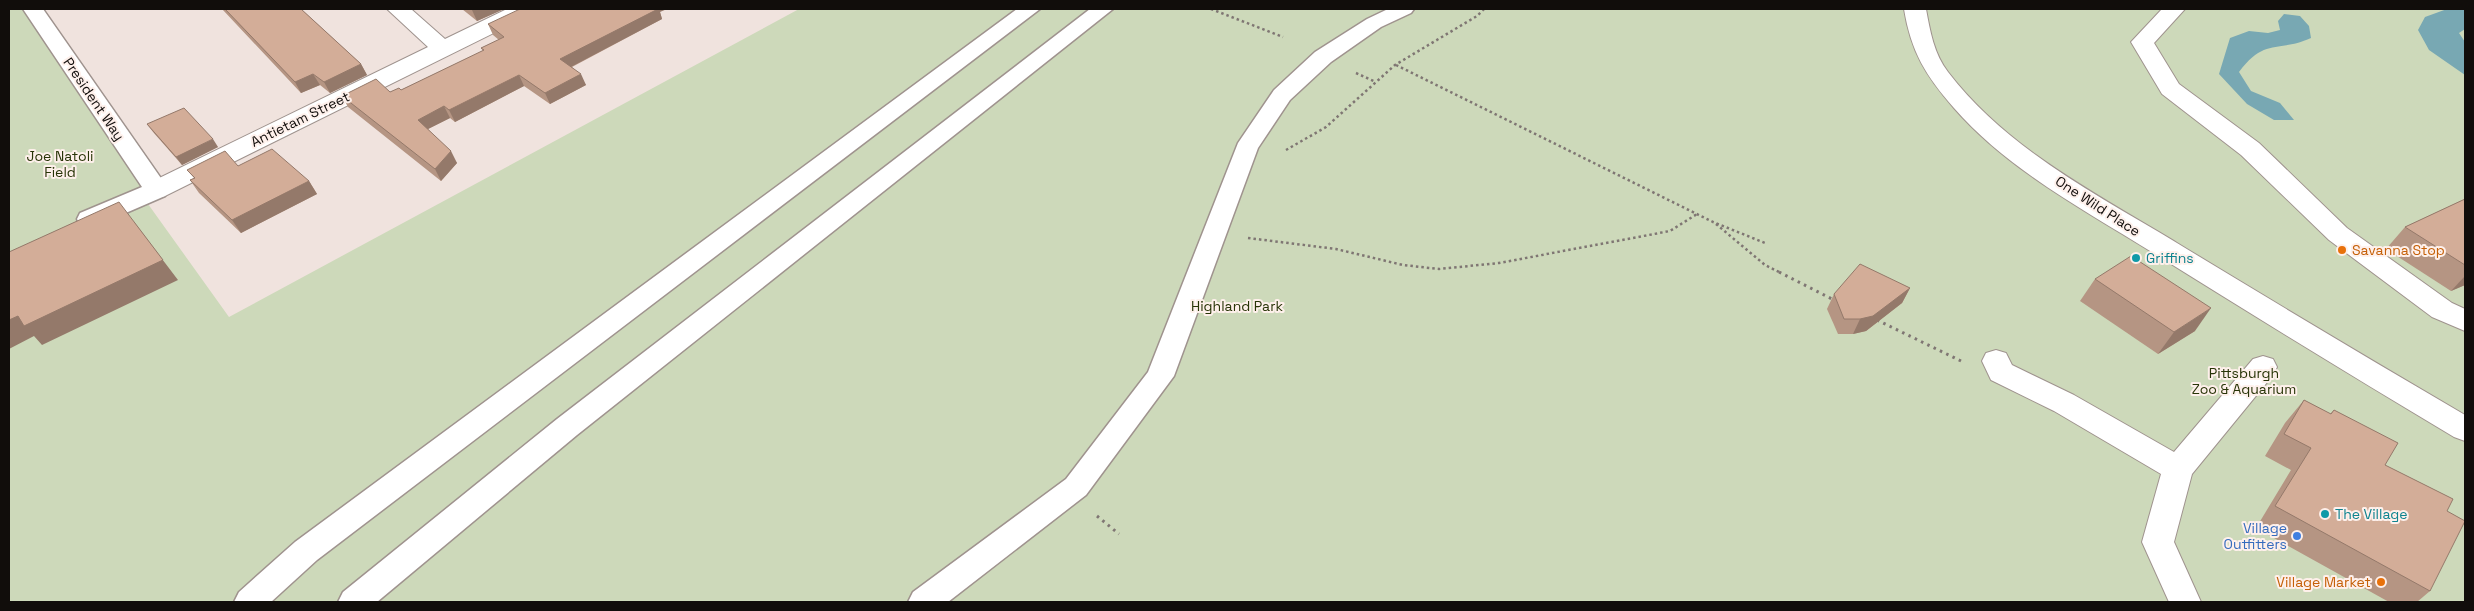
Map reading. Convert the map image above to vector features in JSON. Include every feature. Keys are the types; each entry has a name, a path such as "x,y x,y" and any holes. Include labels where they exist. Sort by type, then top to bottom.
{"street":[{"path":"398,9 442,48"},
{"name":"Antietam Street","path":"156,190 524,9"},
{"name":"One Wild Place","path":"1914,9 1919,38 1927,57 1941,78 1972,114 2001,139 2125,224 2276,317 2465,429"},
{"path":"2174,9 2142,42 2170,89 2250,149 2338,234 2442,310 2465,321"},
{"path":"1999,366 2178,469"},
{"path":"2185,602 2158,542 2178,469 2263,367"}],"lane":[{"name":"President Way","path":"33,9 156,190"},
{"path":"250,602 306,551 1030,9"},
{"path":"354,602 567,427 1103,9"},
{"path":"924,602 1076,487 1160,376 1246,148 1282,94 1323,57 1374,23 1404,9"},
{"path":"69,227 156,190"}],"path":[{"path":"1211,9 1282,37"},
{"path":"1284,152 1326,127 1396,65 1477,16 1484,9"},
{"path":"1396,65 1713,222 1765,243"},
{"path":"1355,73 1376,82"},
{"path":"1248,238 1336,249 1403,265 1440,269 1499,263 1670,231 1697,214"},
{"path":"1713,222 1765,265 1835,300"},
{"path":"1245,247 1251,230"},
{"path":"1876,320 1988,374 1999,366"},
{"path":"1097,516 1119,534"}],"green space":[{"name":"Highland Park","path":"9,9 33,9 156,190 143,197 229,317 799,9 2465,9 2465,602 9,602"}],"water":[{"path":"2447,9 2465,9 2465,29 2459,33 2465,42 2465,75 2429,50 2418,30 2425,17"},
{"path":"2284,14 2300,16 2309,26 2311,38 2265,50 2248,61 2239,72 2251,91 2280,103 2294,120 2274,120 2247,104 2219,74 2230,38 2249,31 2268,33 2280,30 2278,21"}],"building":[{"path":"225,9 301,9 361,64 324,82 313,74 295,82"},
{"path":"520,9 658,9 560,59 581,74 545,93 519,75 449,110 444,106 418,120 451,151 435,169 342,96 376,79 390,92 399,88 401,90 484,50 481,48 504,37 488,24"},
{"path":"184,108 213,139 176,157 147,124"},
{"path":"272,149 309,181 232,220 190,180 195,178 187,170 225,151 238,166"},
{"path":"2465,199 2465,265 2405,227"},
{"path":"119,202 163,260 24,326 18,316 9,320 9,252"},
{"path":"2131,256 2211,308 2174,332 2095,279"},
{"path":"1860,264 1910,288 1873,316 1860,319 1844,319 1834,294"},
{"path":"2304,400 2331,414 2334,410 2398,443 2385,465 2453,499 2447,511 2465,521 2430,591 2275,506 2311,448 2284,434"}],"place":[{"name":"Savanna Stop","path":"2342,250"},
{"name":"Griffins","path":"2136,258"},
{"name":"The Village","path":"2325,514"},
{"name":"Village Outfitters","path":"2297,536"},
{"name":"Village Market","path":"2381,582"}],"park label":[{"name":"Joe Natoli Field","path":"60,164"},
{"name":"Pittsburgh Zoo & Aquarium","path":"2244,382"}]}
